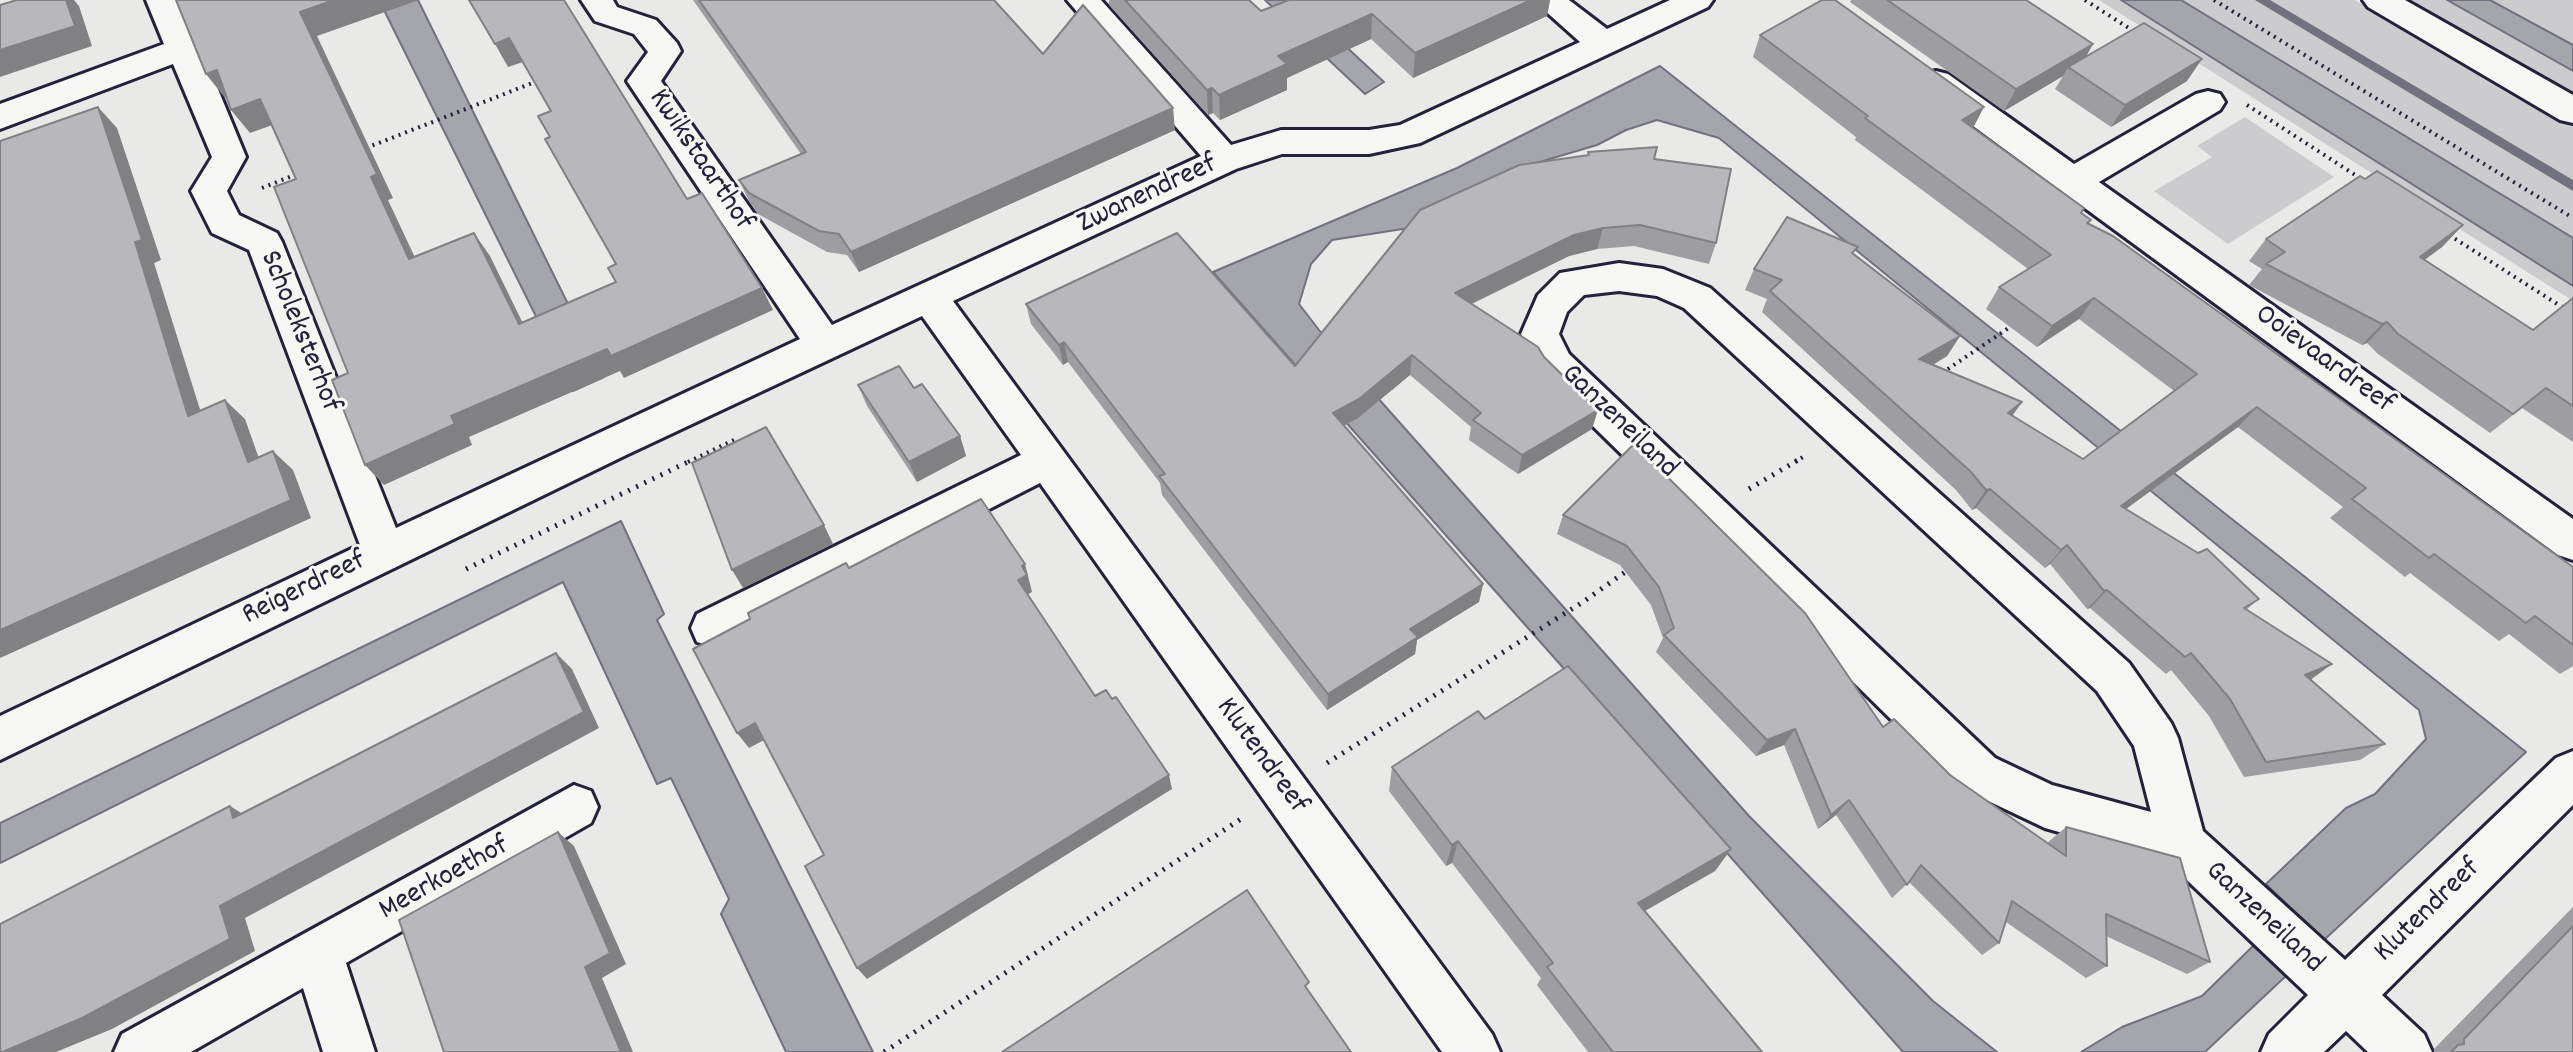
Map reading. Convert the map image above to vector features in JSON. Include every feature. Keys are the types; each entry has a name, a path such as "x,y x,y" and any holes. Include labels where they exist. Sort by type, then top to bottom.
{"street":[{"path":"162,0 229,157 209,191 216,205"},
{"name":"Kwikstaarthof","path":"597,0 606,14 645,27 665,51 644,81 825,345"},
{"path":"1083,0 1224,160"},
{"path":"1549,0 1604,44"},
{"name":"Zwanendreef","path":"612,443 1224,160 1281,142 1369,142 1408,135 1697,0"},
{"path":"2380,0 2573,111"},
{"path":"0,117 185,48"},
{"name":"Ooievaardreef","path":"1909,63 2573,542"},
{"path":"2073,181 2222,100"},
{"name":"Scholeksterhof","path":"216,205 225,224 264,242 384,552"},
{"name":"Ganzeneiland","path":"2183,844 2155,738 2113,677 1697,298 1663,283 1619,277 1573,283 1551,305 1540,334 1555,364 1978,773 2045,806 2183,844 2406,1052"},
{"name":"Klutendreef","path":"929,297 1474,1052"},
{"name":"Reigerdreef","path":"0,739 612,443"},
{"path":"713,628 1047,461"},
{"name":"Klutendreef","path":"2287,1052 2573,773"},
{"name":"Meerkoethof","path":"140,1052 574,807"},
{"path":"317,953 349,1052"}],"path":[{"path":"2085,0 2147,41"},
{"path":"2214,0 2573,218"},
{"path":"363,149 552,75"},
{"path":"2222,100 2365,181"},
{"path":"216,205 304,171"},
{"path":"2443,231 2573,314"},
{"path":"1939,375 2026,316"},
{"path":"1709,512 1844,432"},
{"path":"458,573 741,436"},
{"path":"886,1050 1284,791 1583,602 1634,566"}],"shaded area":[{"path":"379,0 418,0 604,377 573,391"},
{"path":"1265,0 1296,0 1384,82 1365,94"},
{"path":"2099,0 2121,0 2573,286 2573,301"},
{"path":"2121,0 2181,0 2573,238 2573,286"},
{"path":"2181,0 2355,0 2573,126 2573,238"},
{"path":"2406,0 2447,0 2573,71 2573,95"},
{"path":"2447,0 2490,0 2573,45 2573,71"},
{"path":"2490,0 2573,0 2573,45"},
{"path":"1660,66 2526,752 2324,940 2266,884 2346,808 2375,794 2426,739 2419,710 1719,138 1657,120 1626,130 1597,145 1506,172 1409,228 1332,240 1311,264 1299,304 1329,343 1749,816 1933,1001 1997,1052 1903,1052 1213,272 1457,168"},
{"path":"2245,117 2334,177 2228,244 2154,191 2212,157 2197,146"},
{"path":"621,521 664,614 657,620 873,1052 786,1052 721,914 729,899 671,778 657,784 563,582 0,863 0,823"},
{"path":"2253,946 2287,975 2205,1052 2081,1052 2122,1027 2202,996"}],"building":[{"path":"17,0 66,0 75,26 0,50 0,5"},
{"path":"176,0 334,0 300,12 377,174 371,177 409,259 474,233 519,324 616,282 608,268 616,264 545,139 550,137 538,116 551,111 509,38 495,44 469,0 564,0 687,199 702,193 762,288 611,356 607,349 451,416 455,424 365,465 332,380 348,373 274,187 296,179 260,99 231,110 217,70 206,74"},
{"path":"699,0 994,0 1043,54 1083,5 1173,108 851,252 839,234 819,231 749,193 739,180 806,152"},
{"path":"1125,0 1249,0 1261,11 1289,0 1531,0 1415,53 1372,14 1278,56 1287,64 1219,95 1212,88 1207,90"},
{"path":"1822,0 1835,0 1984,107 1962,120 2084,208 2081,213 2091,220 2087,223 2113,236 2573,567 2573,645 2535,616 2526,623 2434,554 2429,558 2352,499 2366,488 2257,407 2121,506 2198,553 2207,549 2259,599 2244,608 2332,664 2305,675 2385,744 2266,762 2230,699 2191,653 2185,657 2107,590 2104,591 2067,545 2061,550 1990,489 1986,490 1970,471 1770,291 1782,280 1754,269 1787,217 1858,247 1852,253 1960,336 1919,359 2022,402 2008,413 2083,459 2197,374 2094,298 2052,326 1999,287 2051,255 1865,118 1868,116 1760,35"},
{"path":"1887,0 2026,0 2093,44 2016,89"},
{"path":"2144,23 2202,59 2125,105 2068,67"},
{"path":"98,107 142,240 135,242 188,416 225,400 248,462 273,451 291,500 0,630 0,141"},
{"path":"1657,147 1654,159 1731,169 1716,243 1640,225 1603,228 1574,235 1455,293 1538,347 1544,357 1598,410 1522,455 1473,420 1481,413 1412,355 1359,399 1333,413 1483,584 1410,629 1418,637 1328,694 1159,476 1165,474 1064,342 1059,345 1026,304 1177,233 1295,366 1420,210 1519,165 1589,155 1588,152"},
{"path":"2377,171 2463,225 2420,257 2533,330 2573,298 2573,406 2546,388 2513,414 2398,334 2387,322 2382,324 2266,264 2285,252 2266,239 2360,176 2365,179"},
{"path":"899,366 914,388 922,384 960,436 909,462 858,385"},
{"path":"766,427 824,525 732,570 692,463"},
{"path":"1634,444 1805,613 1883,727 1894,719 1950,775 2066,856 2066,827 2180,858 2210,962 2106,914 2107,966 2012,901 1999,943 1921,865 1907,885 1849,800 1831,815 1795,729 1767,740 1664,635 1674,628 1659,587 1627,546 1563,515"},
{"path":"981,499 1025,564 1022,566 1027,575 1018,580 1095,696 1106,690 1112,699 1116,697 1169,775 857,968 805,866 824,855 755,723 737,733 693,649 750,619 748,613 846,563 849,568"},
{"path":"556,653 584,712 220,906 230,939 82,1018 0,1052 0,924 230,806 233,818"},
{"path":"1568,666 1731,849 1638,903 1762,1052 1613,1052 1547,967 1553,963 1458,841 1452,845 1392,767 1478,711 1485,719"},
{"path":"558,832 610,953 585,967 621,1052 444,1052 399,920"},
{"path":"1247,890 1309,982 1305,986 1351,1052 1002,1052"},
{"path":"2573,926 2573,1052 2451,1052 2464,1044 2464,1039"}],"waterway":[{"path":"2261,0 2573,186"}]}
